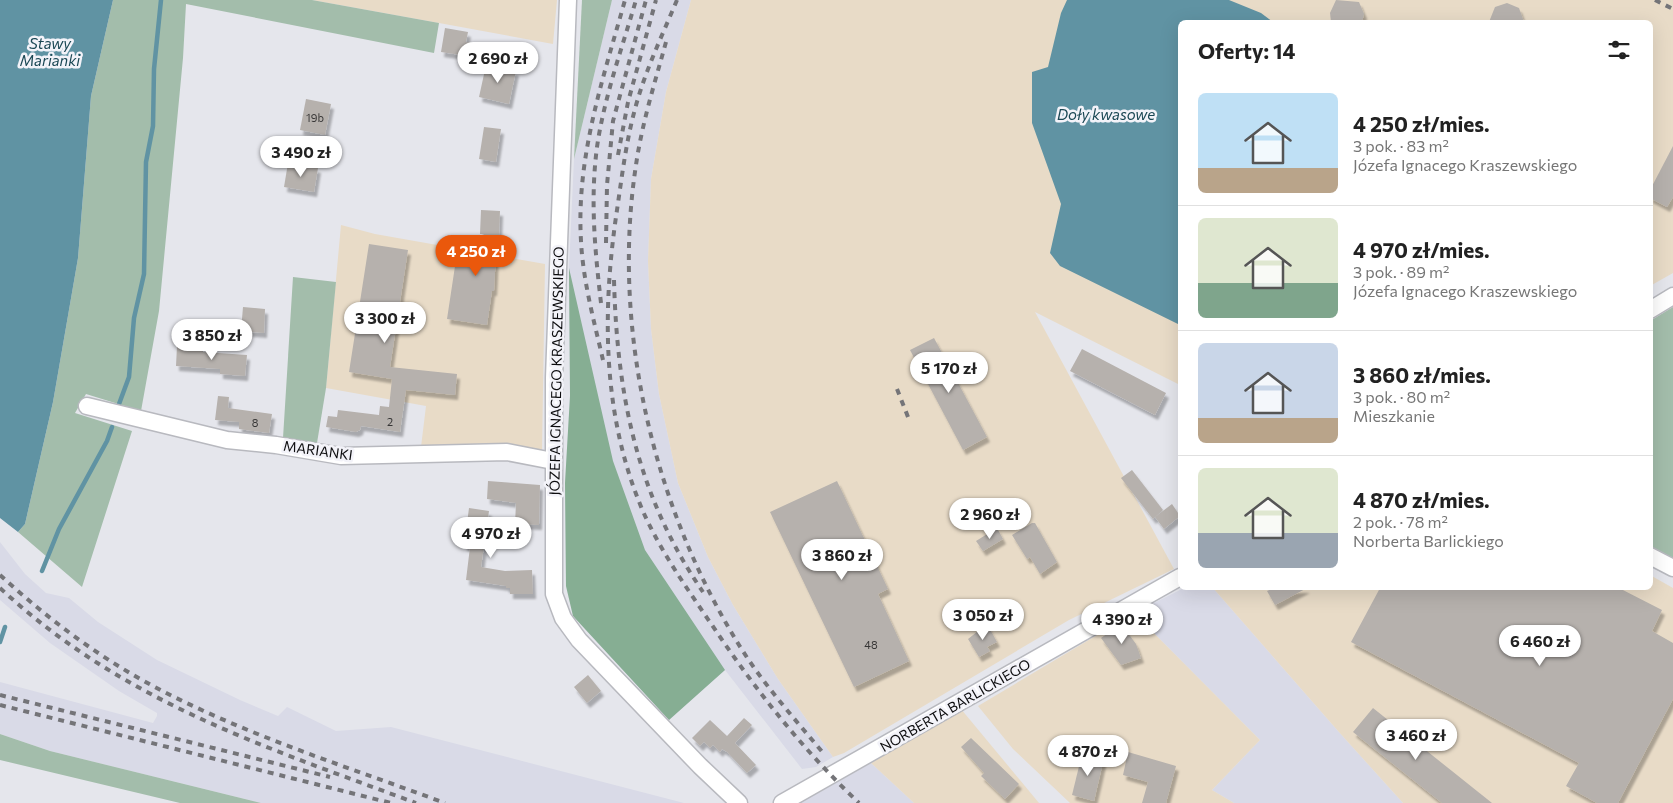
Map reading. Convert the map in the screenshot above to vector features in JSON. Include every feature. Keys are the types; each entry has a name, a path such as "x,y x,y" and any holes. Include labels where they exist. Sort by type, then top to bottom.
{"street":[{"name":"JÓZEFA IGNACEGO KRASZEWSKIEGO","path":"568,0 553,461 553,586 556,601 563,618 591,653 734,799"},
{"path":"1653,308 1673,296"},
{"name":"MARIANKI","path":"87,406 227,440 276,445 341,456 507,452 553,461"},
{"path":"1653,558 1673,568"},
{"name":"NORBERTA BARLICKIEGO","path":"782,803 1178,578"}],"shaded area":[{"path":"312,0 557,0 553,44"},
{"path":"612,0 691,0 666,92 651,179 648,261 651,329 659,394 678,483 708,557 733,605 778,679 833,757 816,767 802,769 725,670 669,720 573,616 566,586 565,483 570,396 569,268 574,159"},
{"path":"691,0 1673,0 1673,273 1653,284 1653,20 1178,20 1178,384 1035,312 1174,569 1069,620 844,753 833,757 778,679 733,605 708,557 678,483 659,394 651,329 648,261 651,179 666,92"},
{"path":"341,225 375,234 545,264 542,452 421,447 426,406 326,388"},
{"path":"0,542 25,574 46,593 69,598 98,622 157,660 278,716 287,707 336,731 391,727 684,803 261,803 50,751 0,734 0,682 153,723 157,713 119,691 50,643 0,600"},
{"path":"1653,577 1673,588 1673,803 1403,803 1215,590 1653,590"},
{"path":"1180,590 1215,590 1403,803 1234,803 1212,790 1260,740 1134,613"},
{"path":"1134,613 1260,740 1212,790 1234,803 1070,803 1013,749 978,706"},
{"path":"961,709 1039,803 914,803 871,763"},
{"path":"871,763 914,803 797,803 822,791"}],"green space":[{"path":"113,0 312,0 439,23 434,53 186,4 183,58 159,311 141,411 86,394 75,413 132,431 82,587 18,532 25,524 53,402 78,258 91,96"},
{"path":"582,0 612,0 574,159"},
{"path":"569,268 613,461 645,550 725,670 669,720 573,616 566,586 565,483 570,396"},
{"path":"293,277 336,282 326,388 317,443 283,438"},
{"path":"1673,307 1673,558 1653,548 1653,319"},
{"path":"0,734 50,751 261,803 180,803 0,760"}],"water":[{"name":"Stawy Marianki","path":"0,0 113,0 91,96 78,258 53,402 25,524 18,532 0,518"},
{"name":"Doły kwasowe","path":"1067,0 1229,0 1261,13 1270,20 1178,20 1178,324 1060,266 1050,253 1061,204 1032,123 1032,72 1048,67 1061,13"}],"building":[{"path":"1336,0 1359,2 1364,14 1362,20 1331,20 1330,13"},
{"path":"1507,3 1519,8 1523,20 1490,20 1495,7"},
{"path":"445,28 468,32 466,42 490,45 487,59 441,52"},
{"path":"486,65 516,71 509,104 479,97"},
{"path":"306,99 331,104 325,135 300,130"},
{"path":"484,127 501,129 496,162 479,159"},
{"path":"1673,146 1673,197 1667,207 1653,200 1653,184"},
{"path":"288,163 318,168 314,192 284,187"},
{"path":"481,210 500,211 494,291 492,291 487,325 447,319 457,253 485,258 485,234 480,234"},
{"path":"369,244 408,250 390,367 457,374 455,395 406,390 400,432 361,426 360,430 356,432 326,427 328,416 337,417 338,410 379,415 380,406 389,407 392,379 349,372"},
{"path":"243,307 265,309 264,333 241,331"},
{"path":"934,338 987,437 963,450 910,350"},
{"path":"177,346 203,348 203,352 247,355 245,376 220,374 220,369 176,366"},
{"path":"1082,349 1166,393 1155,415 1070,371"},
{"path":"218,396 229,397 228,408 272,414 269,433 239,429 239,422 215,420"},
{"path":"1132,470 1163,510 1153,519 1121,478"},
{"path":"488,481 540,485 539,525 515,524 516,503 487,499"},
{"path":"837,481 888,589 878,594 909,661 854,687 770,512"},
{"path":"1172,504 1178,513 1178,518 1164,529 1155,517"},
{"path":"469,508 489,511 481,567 505,571 532,570 533,594 510,594 510,588 506,588 506,586 466,580 470,547 464,546"},
{"path":"1035,523 1057,562 1040,574 1030,557 1027,559 1012,535"},
{"path":"997,528 1003,539 983,551 976,541"},
{"path":"1269,590 1303,590 1275,605 1267,591"},
{"path":"1379,590 1623,590 1662,610 1652,631 1673,643 1673,699 1618,803 1597,803 1566,786 1579,763 1351,642"},
{"path":"987,624 997,642 987,647 990,651 979,657 968,639"},
{"path":"1121,624 1136,644 1141,658 1121,665 1101,638"},
{"path":"588,675 601,691 587,703 574,687"},
{"path":"1373,708 1492,803 1442,803 1353,732"},
{"path":"744,718 752,725 735,743 756,765 747,773 727,752 722,749 720,752 713,745 710,748 704,742 700,746 692,738 710,720 727,736"},
{"path":"971,738 1019,784 1005,799 981,776 984,773 961,747"},
{"path":"1128,752 1176,766 1166,803 1142,803 1148,782 1123,775"},
{"path":"1082,754 1104,758 1094,801 1072,795"}],"waterway":[{"path":"119,404 129,377 134,318 144,274 146,162 153,126 154,69 161,0"},
{"path":"42,571 59,529 107,441 112,427"},
{"path":"0,642 5,627"}],"railway":[{"path":"603,360 584,271 581,241 581,210 583,179 593,119 625,0"},
{"path":"601,303 595,245 594,186 597,147 609,92 636,0"},
{"path":"606,243 607,185 613,121 646,0"},
{"path":"618,155 628,102 656,0"},
{"path":"677,0 639,95 627,146 617,210 612,248 608,324 609,361 619,436 629,473 642,509 658,541 686,586 765,699 801,743 859,803"},
{"path":"1655,0 1673,9"},
{"path":"666,42 649,103 639,149 630,226 629,289 635,351 646,414 662,475 683,534 709,591 739,645 758,673 824,754"},
{"path":"614,280 620,364 626,404 635,443 662,519 680,556 703,592"},
{"path":"897,389 910,422"},
{"path":"0,575 36,606 92,649 132,674 188,704 260,735 445,803"},
{"path":"0,588 47,628 95,662 145,691 197,717 250,740 416,803"},
{"path":"0,695 330,777"},
{"path":"0,705 391,803"}]}
